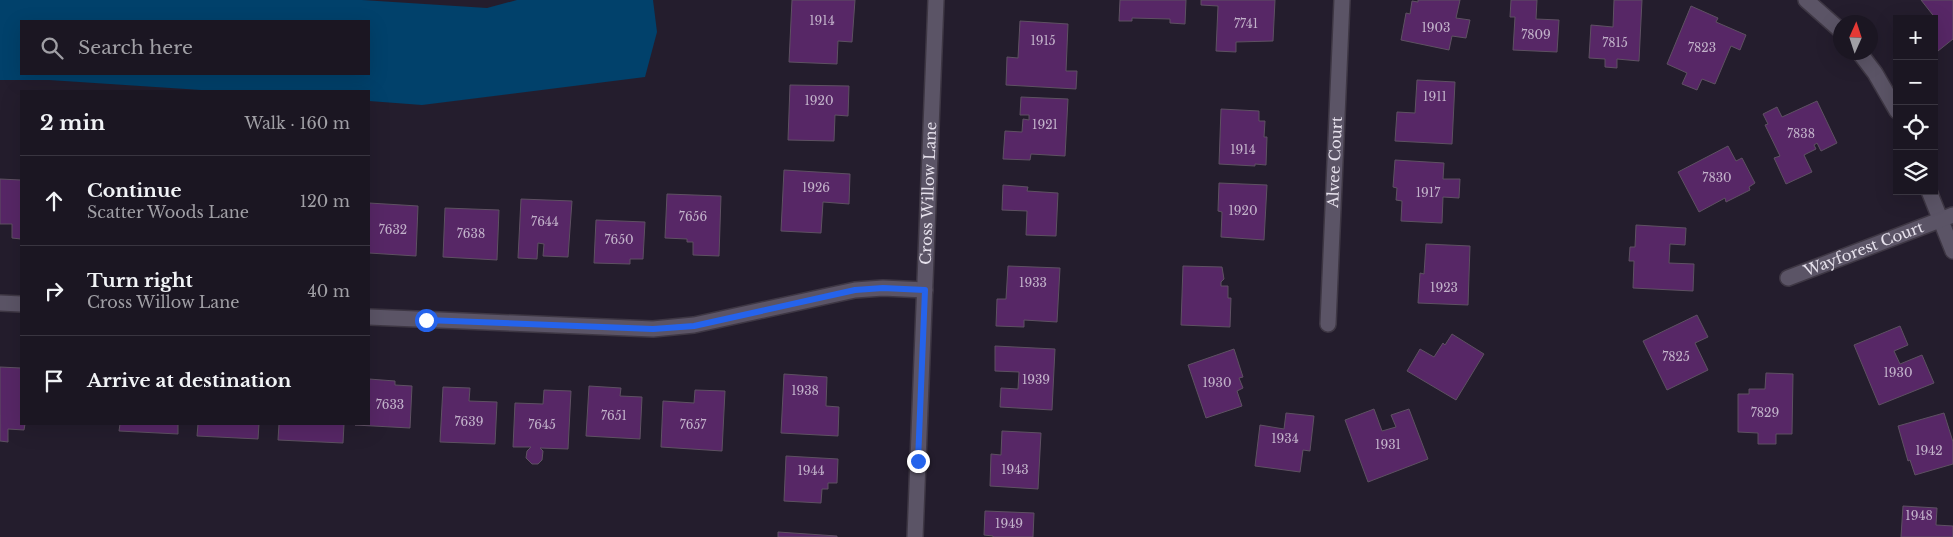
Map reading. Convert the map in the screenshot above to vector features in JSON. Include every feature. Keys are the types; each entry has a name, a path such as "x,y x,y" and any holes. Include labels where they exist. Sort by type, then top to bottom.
{"street":[{"name":"Cross Willow Lane","path":"914,537 936,0"},
{"name":"Alvee Court","path":"1328,324 1342,0"},
{"path":"1806,0 1833,24"},
{"path":"1866,60 1894,105"},
{"path":"1932,195 1947,217 1953,251"},
{"name":"Wayforest Court","path":"1788,278 1947,217"},
{"path":"370,318 653,329 694,326 855,290 883,288 925,290"},
{"path":"0,303 20,304"}],"water":[{"path":"0,0 362,0 487,8 517,0 653,0 657,32 645,77 422,105 370,101 370,90 201,90 49,80 0,80"}],"building":[{"path":"792,0 855,0 852,42 838,41 837,64 789,62"},
{"path":"1120,0 1186,0 1185,24 1170,23 1170,19 1132,18 1132,21 1119,21"},
{"path":"1201,0 1275,0 1273,41 1236,42 1236,52 1216,51 1218,6 1201,5"},
{"path":"1418,0 1460,0 1456,18 1470,20 1466,38 1452,36 1449,50 1401,40 1406,13 1410,14 1412,1 1418,2"},
{"path":"1511,0 1537,0 1536,19 1559,20 1557,52 1513,50 1515,17 1510,17"},
{"path":"1614,0 1642,0 1639,61 1617,59 1617,68 1605,67 1605,59 1589,58 1591,25 1613,27"},
{"path":"1921,0 1953,0 1953,39 1938,51 1938,15 1933,15"},
{"path":"1691,6 1718,18 1716,22 1746,35 1740,50 1731,46 1715,84 1702,79 1697,90 1682,84 1687,73 1667,64"},
{"path":"1020,21 1068,24 1066,71 1077,71 1076,89 1006,85 1007,57 1018,58"},
{"path":"1417,80 1455,82 1452,144 1395,141 1397,112 1415,113"},
{"path":"790,85 849,86 848,116 835,115 834,141 788,140"},
{"path":"1021,97 1068,99 1065,156 1031,154 1030,160 1003,159 1005,131 1022,132 1023,119 1029,120 1029,115 1020,115"},
{"path":"1817,101 1837,143 1821,151 1817,143 1814,145 1816,149 1804,155 1812,172 1786,184 1774,158 1780,156 1765,125 1768,124 1763,114 1777,107 1782,117"},
{"path":"1221,109 1259,111 1259,121 1265,121 1264,137 1267,137 1266,165 1219,164"},
{"path":"1728,146 1736,161 1742,158 1755,183 1749,187 1750,190 1726,202 1725,198 1699,212 1678,172"},
{"path":"1395,160 1444,163 1443,179 1460,179 1459,198 1443,197 1442,223 1401,221 1402,201 1396,200 1397,188 1393,187"},
{"path":"784,170 850,174 849,204 823,202 821,233 781,231"},
{"path":"0,179 20,180 20,239 12,238 12,224 0,224"},
{"path":"1219,183 1267,185 1264,240 1221,237 1222,212 1218,211"},
{"path":"1003,185 1028,187 1027,191 1058,193 1056,236 1026,235 1027,211 1002,210"},
{"path":"667,194 721,196 719,256 693,255 693,242 687,242 687,239 665,238"},
{"path":"521,199 572,201 568,257 543,256 544,244 538,243 537,259 518,258"},
{"path":"370,203 418,206 416,256 370,253"},
{"path":"445,208 499,210 497,260 443,257"},
{"path":"596,220 645,222 643,259 630,259 630,264 594,263"},
{"path":"1636,225 1686,228 1685,245 1670,244 1669,263 1694,264 1693,291 1633,288 1634,261 1629,261 1630,247 1635,247"},
{"path":"1426,244 1470,246 1468,305 1418,303 1420,273 1424,274"},
{"path":"1008,266 1060,268 1057,322 1024,320 1024,327 996,326 997,299 1006,299"},
{"path":"1183,266 1222,267 1224,279 1221,282 1221,286 1228,286 1228,298 1231,298 1230,327 1181,325"},
{"path":"1697,315 1708,337 1695,343 1708,370 1667,390 1643,341"},
{"path":"1900,326 1908,345 1894,351 1900,364 1922,355 1934,383 1879,405 1854,345"},
{"path":"1452,334 1484,354 1456,400 1407,371 1420,349 1434,357 1443,343 1445,345"},
{"path":"995,346 1055,349 1052,410 1000,407 1001,388 1018,389 1019,372 995,371"},
{"path":"1234,349 1243,377 1239,378 1243,388 1237,391 1242,406 1206,418 1188,365"},
{"path":"0,367 20,368 20,425 25,425 24,430 8,429 8,442 0,441"},
{"path":"1766,373 1793,374 1792,434 1776,434 1776,444 1758,444 1758,433 1738,432 1738,394 1749,394 1749,389 1765,389"},
{"path":"784,374 827,377 826,406 839,407 838,436 781,433"},
{"path":"370,379 395,381 395,385 412,386 410,428 355,425 370,425"},
{"path":"589,386 621,388 620,396 642,397 640,439 586,436"},
{"path":"443,387 470,388 469,401 497,402 495,444 440,442"},
{"path":"544,390 571,391 568,449 540,448 543,451 542,460 538,464 532,464 526,458 527,451 531,447 513,447 515,403 543,404"},
{"path":"695,390 725,391 722,451 661,447 663,401 694,403"},
{"path":"1374,409 1382,431 1396,427 1391,415 1409,409 1428,459 1368,482 1345,420"},
{"path":"1286,413 1314,416 1310,451 1303,450 1300,472 1255,466 1260,425 1284,429"},
{"path":"1944,413 1953,442 1953,464 1915,475 1910,460 1908,461 1898,426"},
{"path":"120,425 178,425 178,434 119,431"},
{"path":"198,425 259,425 258,439 197,436"},
{"path":"279,425 344,425 343,443 278,440"},
{"path":"1002,431 1041,433 1038,489 990,486 991,454 1001,455"},
{"path":"786,456 838,459 837,483 828,483 828,489 822,489 821,503 784,501"},
{"path":"1903,506 1937,508 1936,525 1953,526 1953,537 1901,537"},
{"path":"985,511 1034,513 1033,537 993,537 984,535"},
{"path":"778,532 837,536 837,537 778,537"}],"route":[{"path":"426,320 653,329 694,326 855,290 883,288 925,290 918,461"}]}
